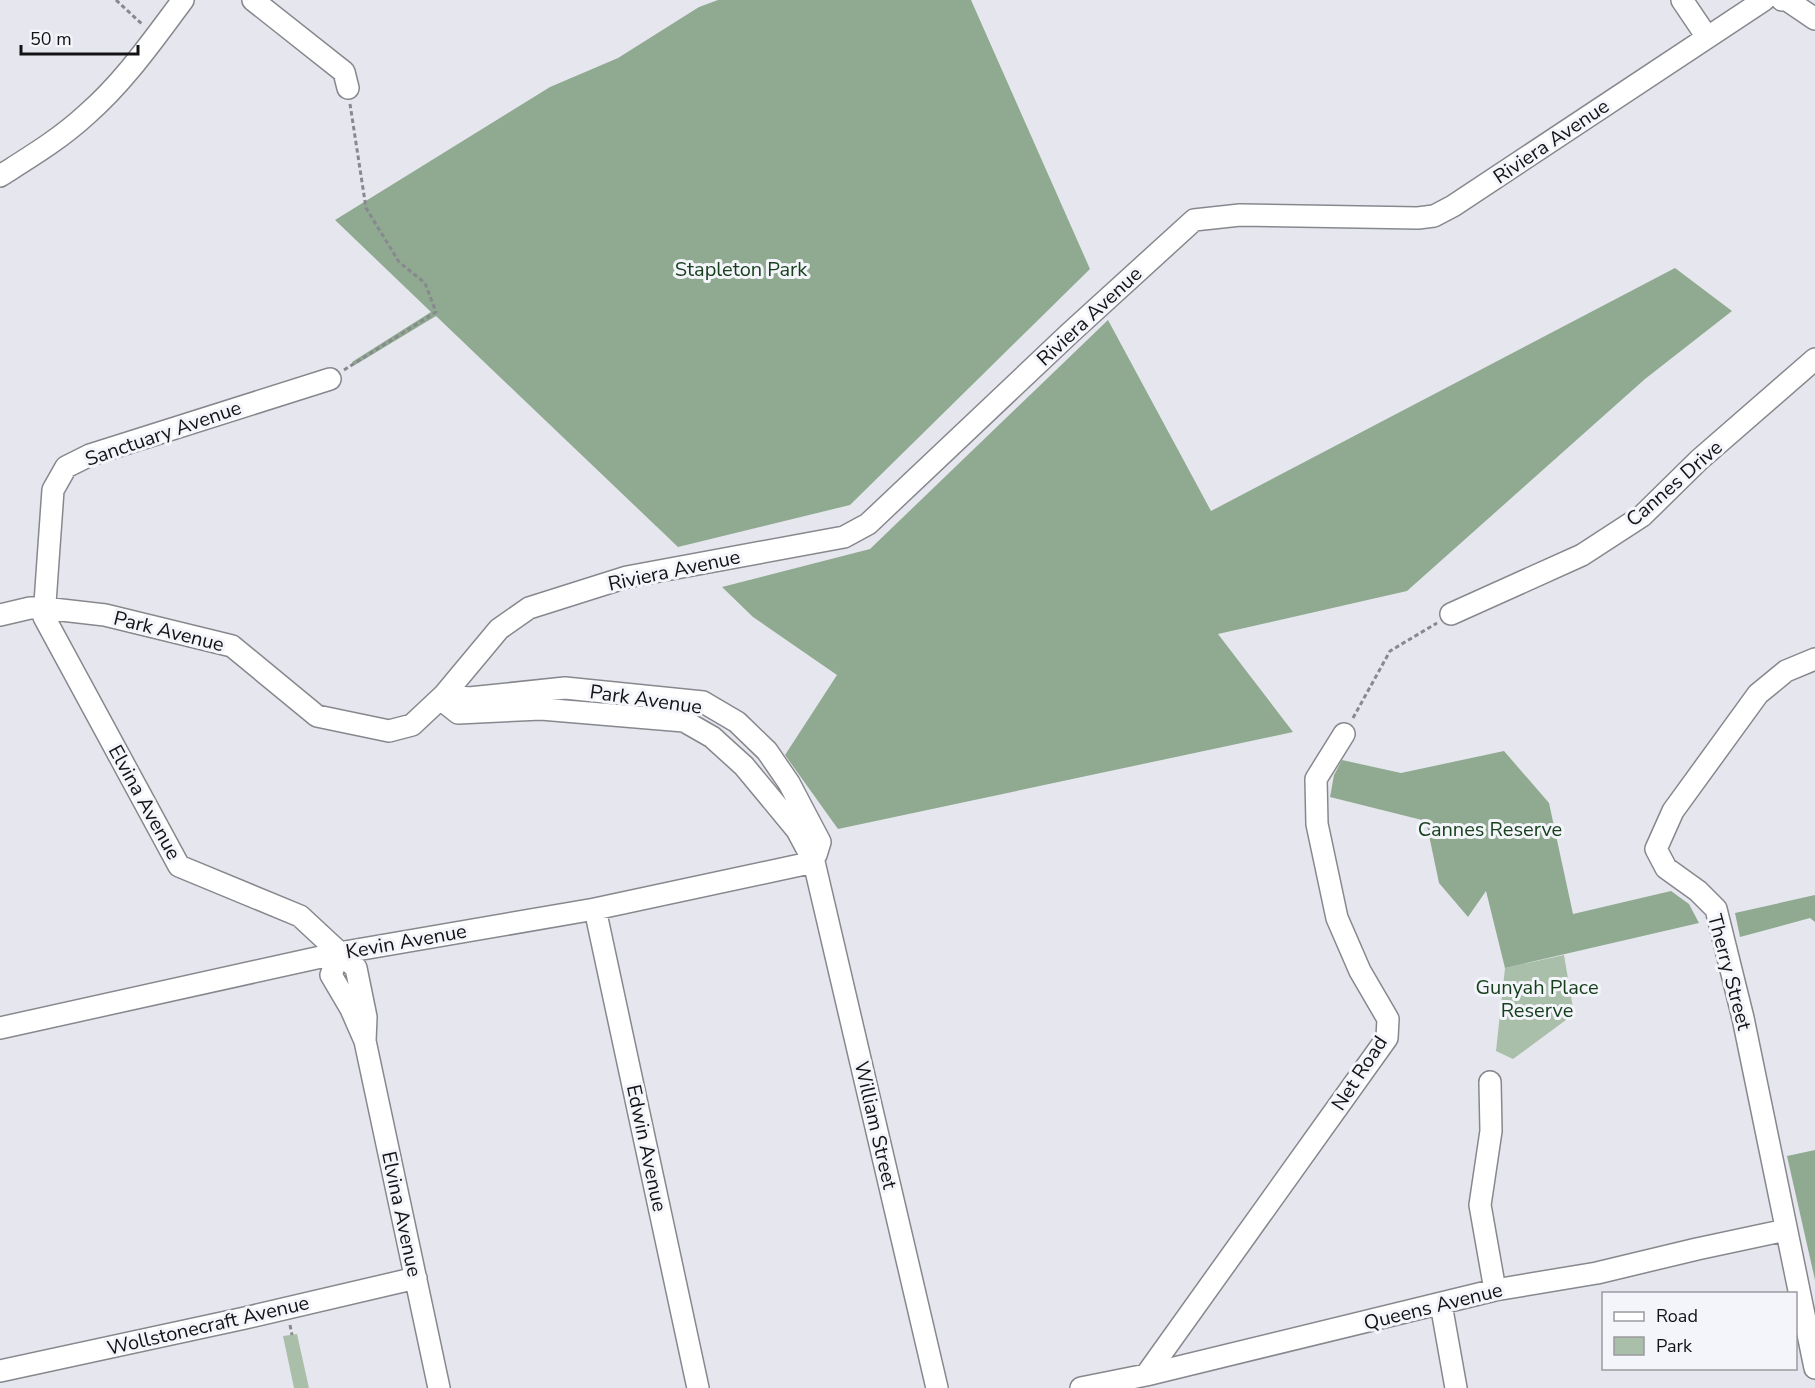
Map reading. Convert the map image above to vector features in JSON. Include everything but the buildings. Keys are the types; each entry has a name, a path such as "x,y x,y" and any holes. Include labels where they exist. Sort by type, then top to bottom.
{"street":[{"path":"0,176 45,147 87,115 127,73 183,0"},
{"path":"253,0 344,72 348,88"},
{"path":"1682,0 1707,37"},
{"name":"Riviera Avenue","path":"444,695 499,629 529,608 627,576 844,537 868,524 1070,333 1194,220 1240,214 1418,218 1434,216 1453,206 1764,0"},
{"path":"1782,0 1787,0 1815,19"},
{"name":"Cannes Drive","path":"1451,614 1582,555 1642,516 1699,460 1815,359"},
{"name":"Sanctuary Avenue","path":"44,608 53,490 66,467 90,455 330,379"},
{"name":"Park Avenue","path":"0,615 30,608 44,608 105,615 232,646 317,716 390,731 412,725 444,695 469,698 565,688 703,702 736,722 767,751 789,783 820,842 814,862"},
{"name":"Elvina Avenue","path":"44,608 44,617 178,866 300,916 339,953 331,975 351,1009 365,1041 439,1388"},
{"name":"Therry Street","path":"1815,659 1786,671 1758,694 1673,811 1656,849 1666,867 1698,891 1716,909 1743,1018 1815,1368"},
{"name":"Net Road","path":"1146,1375 1387,1038 1388,1019 1360,971 1337,918 1317,824 1316,778 1344,734"},
{"name":"Kevin Avenue","path":"0,1028 339,953 595,909 814,862"},
{"name":"William Street","path":"814,862 937,1388"},
{"name":"Edwin Avenue","path":"595,909 699,1388"},
{"path":"1490,1082 1491,1131 1480,1205 1495,1290"},
{"name":"Queens Avenue","path":"1081,1388 1146,1375 1495,1290 1597,1273 1786,1230"},
{"name":"Wollstonecraft Avenue","path":"0,1371 416,1278"},
{"path":"1441,1304 1456,1388"}],"path":[{"path":"116,0 156,36"},
{"path":"330,379 436,312 425,283 399,262 366,208 348,88"},
{"path":"1344,734 1390,651 1451,614"}],"green space":[{"name":"Stapleton Park","path":"718,0 971,0 1090,269 850,505 678,547 436,316 355,365 352,362 431,312 335,220 550,87 618,58 699,7"},
{"path":"1675,268 1732,311 1645,379 1407,591 1218,634 1293,732 838,829 785,755 837,675 753,617 722,587 870,549 1108,320 1211,511"},
{"name":"Cannes Reserve","path":"1504,751 1549,803 1573,914 1671,891 1689,904 1699,923 1505,968 1486,891 1468,917 1439,883 1426,821 1330,797 1334,775 1342,760 1401,773"},
{"path":"1815,895 1815,922 1810,918 1740,937 1735,913"},
{"name":"Gunyah Place Reserve","path":"1564,955 1574,1014 1513,1059 1496,1051 1505,968"},
{"path":"1815,1150 1815,1280 1787,1156"},
{"path":"297,1334 309,1388 294,1388 283,1336"}]}
